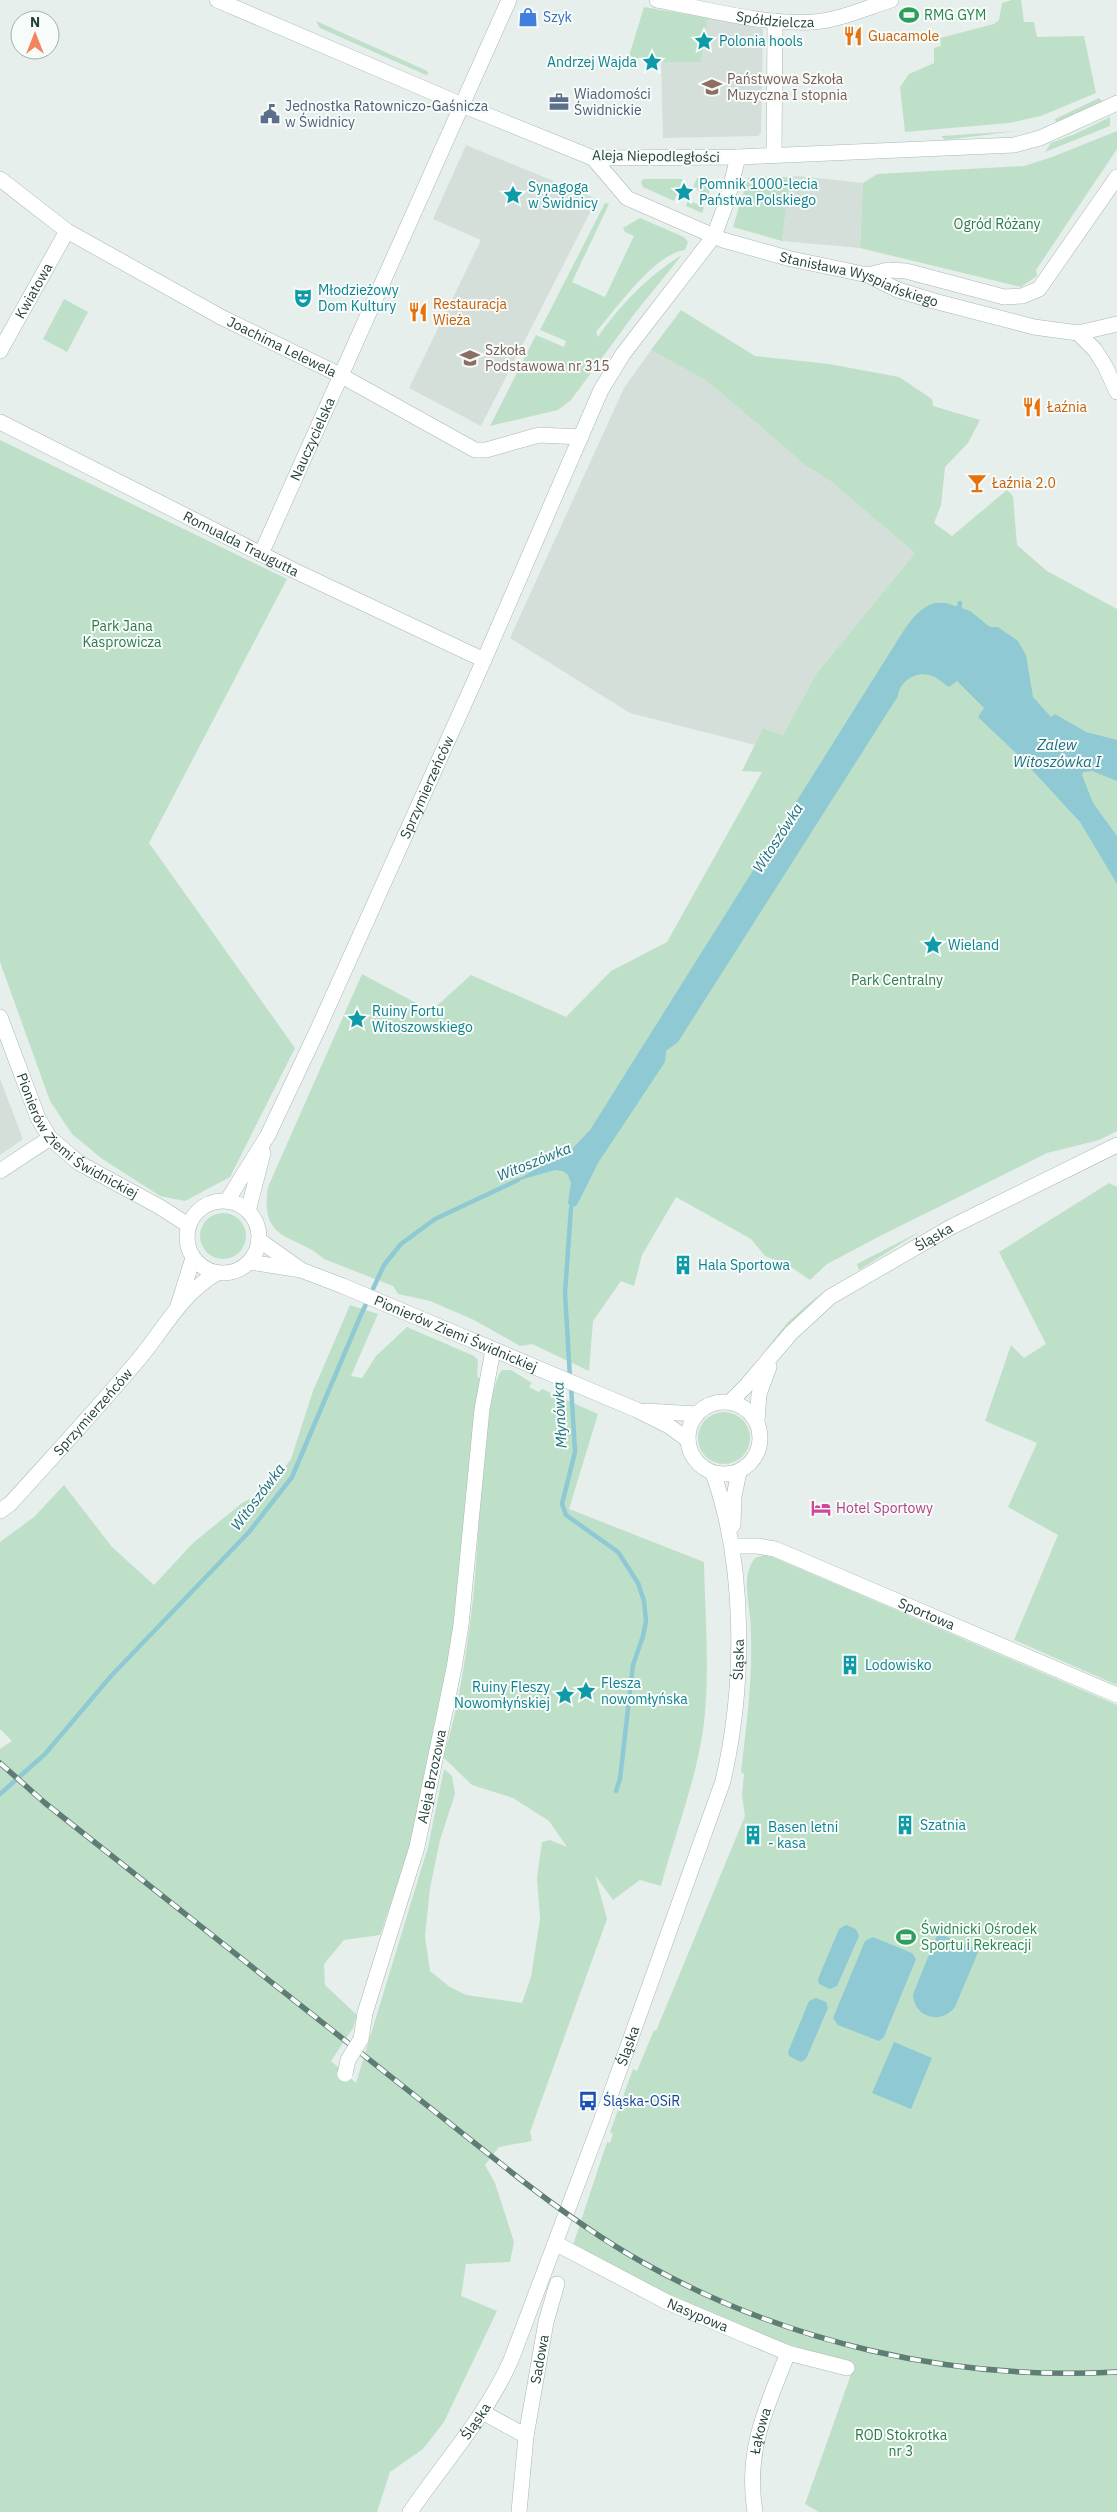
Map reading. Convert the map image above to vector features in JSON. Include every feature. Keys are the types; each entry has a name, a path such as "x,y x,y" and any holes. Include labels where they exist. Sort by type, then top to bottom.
{"street":[{"name":"Aleja Niepodległości","path":"217,0 462,105 593,158 774,156 1014,145 1040,138 1117,103"},
{"name":"Nauczycielska","path":"261,554 509,0"},
{"name":"Spółdzielcza","path":"657,0 775,21 814,22 839,18 891,0"},
{"path":"774,156 775,21"},
{"path":"714,236 728,201 738,157"},
{"name":"Stanisława Wyspiańskiego","path":"593,158 627,198 714,236 791,260 868,275 898,290 934,301 1034,327 1078,334"},
{"path":"868,275 888,270 906,271 1004,297 1022,296 1039,289 1117,178"},
{"name":"Joachima Lelewela","path":"0,179 67,231 221,317 340,375 475,450 486,450 539,435 582,437"},
{"name":"Kwiatowa","path":"0,350 67,231"},
{"name":"Sprzymierzeńców","path":"227,1201 268,1135 318,1029 484,660 601,390 623,354 714,236"},
{"path":"1078,334 1117,324"},
{"path":"1078,334 1095,350 1117,392"},
{"name":"Romualda Traugutta","path":"0,422 261,554 484,660"},
{"name":"Pionierów Ziemi Świdnickiej","path":"0,1017 8,1059 50,1138 79,1163 160,1207 188,1225"},
{"name":"Sprzymierzeńców","path":"248,1211 268,1135"},
{"path":"0,1171 50,1138"},
{"name":"Śląska","path":"730,1402 810,1315 848,1286 951,1227 1117,1145"},
{"path":"215,1201 227,1201 242,1206 248,1211 254,1219 259,1240 249,1262 229,1273 217,1273 208,1270 193,1258 187,1242 188,1225 194,1214 203,1206 215,1201"},
{"name":"Pionierów Ziemi Świdnickiej","path":"259,1240 302,1270"},
{"name":"Sprzymierzeńców","path":"178,1306 193,1258"},
{"name":"Pionierów Ziemi Świdnickiej","path":"249,1262 302,1270 343,1286 638,1410 668,1426 688,1440"},
{"name":"Sprzymierzeńców","path":"0,1511 10,1504 86,1420 144,1352 178,1306 208,1278 217,1273"},
{"name":"Aleja Brzozowa","path":"345,2074 348,2060 361,2039 365,2013 417,1847 454,1668 461,1625 482,1409 493,1350"},
{"name":"Śląska","path":"757,1421 759,1394 772,1358"},
{"path":"718,1402 730,1402 741,1405 757,1421 760,1432 760,1444 753,1461 739,1472 722,1475 703,1468 695,1461 688,1440 690,1426 697,1414 706,1406 718,1402"},
{"name":"Pionierów Ziemi Świdnickiej","path":"638,1410 697,1414"},
{"name":"Śląska","path":"410,2512 484,2413 511,2360 723,1781 730,1751 740,1648 732,1546 734,1496 739,1472"},
{"name":"Śląska","path":"713,1473 721,1496 732,1546"},
{"name":"Sportowa","path":"732,1546 775,1548 1117,1695"},
{"name":"Nasypowa","path":"555,2243 667,2302 788,2353 847,2368"},
{"name":"Sadowa","path":"519,2512 526,2436 546,2322 557,2284"},
{"name":"Łąkowa","path":"755,2512 752,2493 752,2458 757,2433 788,2353"},
{"path":"484,2413 526,2436"}],"shaded area":[{"name":"Państwowa Szkoła Muzyczna I stopnia","path":"708,18 763,29 761,133 758,136 663,138 661,62 701,62"},
{"path":"466,145 597,199 481,426 409,388 481,240 433,219"},
{"path":"797,176 863,183 860,248 782,241 790,177"},
{"path":"651,350 707,381 805,465 845,490 915,553 816,674 783,735 763,728 755,745 630,713 510,638 624,388"},
{"path":"0,1079 23,1139 0,1155"}],"green space":[{"path":"1021,0 1024,22 1034,22 1037,37 1084,36 1096,93 1041,116 1009,123 905,132 900,87 909,74 934,63 934,48 941,46 940,38 994,24 999,20 1002,3"},
{"path":"644,7 708,18 701,62 652,62 629,56"},
{"path":"316,21 429,73 426,75 320,28"},
{"path":"1099,98 1103,102 1056,122 1055,119"},
{"path":"1110,117 1110,126 1045,152 1051,143"},
{"path":"1016,131 945,140 941,136 942,136"},
{"name":"Ogród Różany","path":"1117,131 1117,149 1036,270 1037,276 1021,287 860,248 863,183 877,174 1024,166"},
{"path":"790,177 782,241 733,227 748,178"},
{"path":"697,178 708,178 710,180 712,186 708,195 693,188"},
{"path":"644,179 683,179 674,201 643,187 641,182"},
{"path":"688,200 704,207 702,213 686,206"},
{"path":"605,203 609,204 572,282 605,297 634,236 625,232 623,228 640,218 684,237 688,242 685,250 661,261 648,272 596,332 598,337 616,314 647,281 682,255 635,313 571,400 558,410 490,426 536,335 564,347 566,341 540,330"},
{"path":"64,299 88,312 67,352 43,339"},
{"name":"Park Centralny","path":"681,310 755,356 829,364 899,377 932,399 933,406 980,420 968,443 945,467 941,505 934,523 952,536 1007,490 1013,496 1017,545 1047,571 1117,609 1117,1131 1099,1140 1047,1153 827,1264 810,1280 788,1265 765,1256 751,1239 676,1197 642,1255 634,1286 621,1281 593,1321 589,1371 532,1344 520,1346 474,1320 430,1301 398,1294 393,1286 324,1259 282,1235 274,1228 269,1219 267,1205 268,1187 362,974 431,1011 471,975 566,1017 611,971 667,942 762,772 742,771 763,728 783,735 816,674 915,553 832,482 805,465 707,381 651,350"},
{"name":"Park Jana Kasprowicza","path":"0,440 287,579 149,843 295,1048 230,1177 185,1201 160,1196 101,1158 72,1134 50,1101 0,962"},
{"path":"1109,1183 1117,1187 1117,1685 1014,1640 1058,1535 1008,1507 1037,1443 985,1421 1011,1345 1024,1358 1046,1344 999,1252"},
{"path":"228,1213 232,1214 242,1223 245,1227 245,1245 236,1255 228,1259 218,1259 210,1255 201,1245 200,1231 204,1223 214,1214"},
{"path":"921,1231 859,1270 857,1264"},
{"path":"822,1292 764,1352 788,1322"},
{"path":"350,1305 378,1314 351,1376 362,1378 376,1356 407,1327 474,1356 478,1360 477,1375 482,1384 448,1669 411,1844 380,1935 344,1940 324,1964 325,1985 357,2015 353,2028 331,2061 356,2083 428,1847 444,1769 452,1776 455,1794 440,1840 430,1888 425,1936 430,1971 450,1987 466,1995 522,2003 531,1977 540,1919 537,1878 542,1842 550,1840 567,1847 549,1821 513,1798 472,1785 443,1757 454,1720 465,1659 473,1599 482,1478 490,1409 496,1384 502,1370 511,1370 532,1383 529,1387 539,1392 542,1389 598,1414 569,1509 704,1562 707,1663 706,1703 701,1744 685,1806 661,1886 640,1880 613,1900 595,1875 607,1919 530,2132 532,2141 499,2147 485,2165 495,2183 514,2242 510,2262 466,2264 461,2296 497,2311 444,2422 423,2449 390,2472 377,2512 0,2512 0,1749 12,1741 0,1729 0,1542 34,1517 64,1485 112,1547 154,1585 193,1543 242,1503 267,1491 291,1459 313,1391"},
{"path":"724,1412 734,1414 742,1420 748,1428 750,1438 748,1448 742,1456 734,1462 724,1464 714,1462 706,1456 700,1448 698,1438 700,1428 706,1420 714,1414"},
{"name":"Świdnicki Ośrodek Sportu i Rekreacji","path":"765,1555 1117,1705 1117,2512 819,2512 805,2504 854,2366 781,2342 663,2293 573,2245 607,2142 610,2143 613,2134 610,2132 633,2069 637,2071 654,2030 656,2031 745,1816 742,1795 744,1774 741,1772 751,1657 747,1579 748,1571 755,1558"}],"water":[{"name":"Zalew Witoszówka I","path":"935,603 946,603 970,611 990,627 998,627 1018,641 1026,655 1033,697 1051,717 1055,714 1086,732 1117,740 1117,781 1092,771 1083,772 1082,775 1093,803 1117,836 1117,884 1080,822 1020,757 978,717 984,708 957,681 949,687 932,676 924,674 913,676 901,686 898,696 678,1042 666,1051 665,1062 598,1163 577,1205 571,1208 568,1203 571,1183 568,1175 563,1171 555,1170 513,1182 573,1148 590,1130 902,633 916,615"},
{"path":"846,1925 856,1929 859,1936 837,1986 830,1989 819,1984 818,1979 839,1929"},
{"path":"938,1933 979,1950 955,2007 949,2013 936,2017 929,2016 918,2009 913,1994"},
{"path":"873,1937 912,1953 916,1959 884,2037 879,2041 838,2025 833,2018 865,1941"},
{"path":"816,1998 826,2002 828,2008 806,2059 801,2062 789,2056 788,2052 809,2001"},
{"path":"894,2042 932,2058 911,2109 872,2093"}],"waterway":[{"name":"Młynówka","path":"958,612 960,603"},
{"name":"Witoszówka","path":"0,1794 45,1754 111,1676 249,1532 292,1477 384,1265 401,1244 435,1219 518,1180"},
{"name":"Młynówka","path":"570,1378 565,1293 571,1208"},
{"name":"Młynówka","path":"571,1385 575,1452 562,1504 566,1515 618,1552 638,1583 644,1601 646,1621 633,1665 620,1779 616,1791"}],"railway":[{"path":"0,1763 45,1803 520,2179 580,2223 642,2262 697,2290 753,2315 812,2335 872,2351 932,2363 994,2370 1055,2373 1117,2372"}],"place":[{"name":"RMG GYM","path":"909,15"},
{"name":"Szyk","path":"528,17"},
{"name":"Guacamole","path":"853,36"},
{"name":"Polonia hools","path":"704,41"},
{"name":"Andrzej Wajda","path":"652,62"},
{"name":"Państwowa Szkoła Muzyczna I stopnia","path":"712,87"},
{"name":"Wiadomości Świdnickie","path":"559,102"},
{"name":"Jednostka Ratowniczo-Gaśnicza w Świdnicy","path":"270,114"},
{"name":"Pomnik 1000-lecia Państwa Polskiego","path":"684,192"},
{"name":"Synagoga w Świdnicy","path":"513,195"},
{"name":"Młodzieżowy Dom Kultury","path":"303,298"},
{"name":"Restauracja Wieża","path":"418,312"},
{"name":"Szkoła Podstawowa nr 315","path":"470,358"},
{"name":"Łaźnia","path":"1032,407"},
{"name":"Łaźnia 2.0","path":"977,483"},
{"name":"Wieland","path":"933,945"},
{"name":"Ruiny Fortu Witoszowskiego","path":"357,1019"},
{"name":"Hala Sportowa","path":"683,1265"},
{"name":"Hotel Sportowy","path":"821,1508"},
{"name":"Lodowisko","path":"850,1665"},
{"name":"Flesza nowomłyńska","path":"586,1691"},
{"name":"Ruiny Fleszy Nowomłyńskiej","path":"565,1695"},
{"name":"Szatnia","path":"905,1825"},
{"name":"Basen letni - kasa","path":"753,1835"},
{"name":"Świdnicki Ośrodek Sportu i Rekreacji","path":"906,1937"},
{"name":"Śląska-OSiR","path":"588,2101"}],"park label":[{"name":"ROD Stokrotka nr 3","path":"901,2444"}]}
